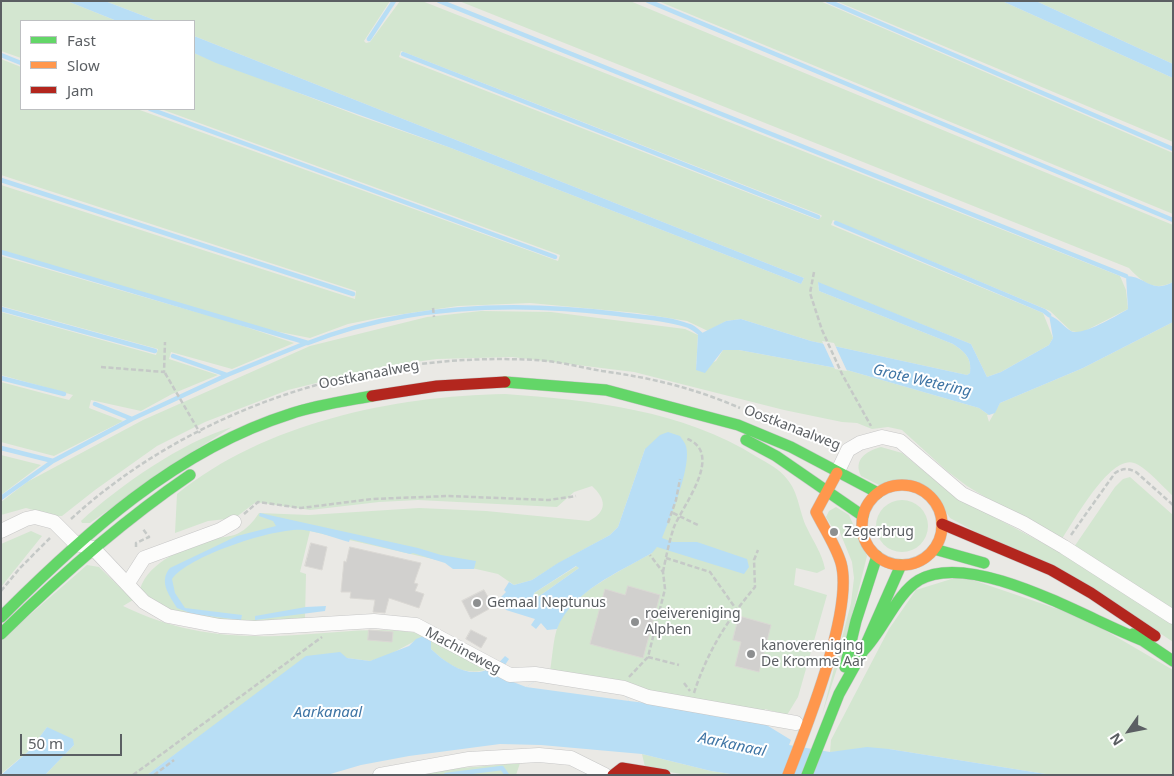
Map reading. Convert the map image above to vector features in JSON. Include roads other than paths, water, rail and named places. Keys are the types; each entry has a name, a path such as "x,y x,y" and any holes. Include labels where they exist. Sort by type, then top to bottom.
{"main road":[{"name":"Oostkanaalweg","path":"1,617 76,544 160,479 209,450 287,415 308,408 322,408 376,394 426,385 457,382 522,382 608,391 646,398 713,420 738,425 776,441 878,493"},
{"name":"Oostkanaalweg","path":"224,455 310,416 322,408"},
{"name":"Oostkanaalweg","path":"713,420 776,456 863,516"},
{"path":"1,634 93,548 156,498 199,469"},
{"name":"Oostkanaalweg","path":"826,490 837,473"},
{"path":"895,486 907,486 919,490 933,501 939,512 942,524 939,540 934,549 919,561 901,565 888,563 876,556 864,538 863,516 869,503 878,493 895,486"},
{"path":"788,775 800,746 832,645 844,590 841,563 816,512 826,490"},
{"path":"942,524 1052,570 1105,602 1173,648"},
{"path":"934,549 999,568 1070,596 1173,661"},
{"path":"839,694 856,621 876,556"},
{"path":"807,775 839,694 863,651 901,565"},
{"path":"863,651 874,642 911,586 930,574 946,570 975,574 1048,598 1126,636 1144,641"},
{"path":"613,775 622,768 665,775"}],"street":[{"name":"Oostkanaalweg","path":"837,473 848,450 877,437 900,441 962,494 1023,523 1173,617"},
{"path":"1,531 26,519 35,517 54,522 76,544 93,548"},
{"path":"128,583 144,558 220,530 234,522"},
{"name":"Machineweg","path":"93,548 144,602 168,616 188,621 220,626 255,628 374,621 416,625 510,675 535,674 621,688 648,697 796,723"},
{"path":"380,775 468,759 539,755 571,758 605,775"}],"water":[{"path":"67,1 105,1 154,20 114,20"},
{"path":"1002,1 1036,1 1173,64 1173,78"},
{"path":"195,36 804,278 801,284 451,148 216,63 195,53"},
{"name":"Grote Wetering","path":"1126,276 1159,286 1173,282 1173,322 1083,368 1000,403 995,413 989,415 979,408 847,370 739,350 723,350 705,373 696,370 698,335 726,321 741,319 811,341 967,375 970,373 969,359 953,344 819,291 818,282 971,344 987,377 1001,372 1049,345 1053,338 1049,315 1071,331 1076,332 1091,328 1128,309"},
{"path":"668,432 680,436 686,446 687,455 683,479 662,538 673,542 697,542 747,559 749,567 744,574 657,547 652,553 597,584 573,604 557,629 547,630 541,623 536,629 531,625 535,619 506,610 505,608 498,608 497,601 506,592 504,590 509,582 514,585 532,580 558,563 610,535 618,527 645,449 660,435","holes":["576,566 579,568 538,597 535,596 534,593"]},
{"path":"260,513 418,548 441,555 476,561 474,569 453,569 445,563 413,553 410,554 350,539 349,542 310,531 291,530 254,538 213,553 195,561 181,570 172,579 175,593 185,608 242,615 241,620 193,614 177,608 165,584 165,578 170,568 237,536 276,526 273,521 259,516"},
{"path":"326,606 325,611 255,620 255,616 306,607"},
{"name":"Aarkanaal","path":"426,635 431,639 431,649 440,657 448,663 467,671 477,672 486,670 496,665 505,656 509,659 503,668 503,678 526,687 537,680 623,692 629,701 721,712 760,721 791,740 789,745 830,752 867,747 889,749 1052,775 737,775 711,771 642,754 541,745 500,744 409,756 361,765 327,775 147,775 306,656 340,652 347,658 370,661 409,646 416,639"},
{"path":"47,727 73,739 74,745 45,775 1,775 30,750"}],"waterway":[{"path":"369,39 394,1"},
{"path":"439,1 1126,276"},
{"path":"648,1 1173,220"},
{"path":"828,1 1173,149"},
{"path":"403,54 818,217"},
{"path":"1,55 20,63"},
{"path":"153,110 555,257"},
{"path":"1,180 353,294"},
{"path":"836,223 1044,311 1049,315"},
{"path":"1,252 308,343 345,330 384,320 422,313 500,307 579,310 664,319 691,327 704,337"},
{"path":"1,309 155,351"},
{"path":"95,404 132,419 227,375 306,343"},
{"path":"173,356 227,375"},
{"path":"1,378 64,394"},
{"path":"1,498 53,461 132,419"},
{"path":"1,448 53,461"},
{"path":"446,775 502,768 507,775"}],"place":[{"name":"Zegerbrug","path":"834,532"},
{"name":"Gemaal Neptunus","path":"477,603"},
{"name":"roeivereniging Alphen","path":"635,622"},
{"name":"kanovereniging De Kromme Aar","path":"751,654"}]}
